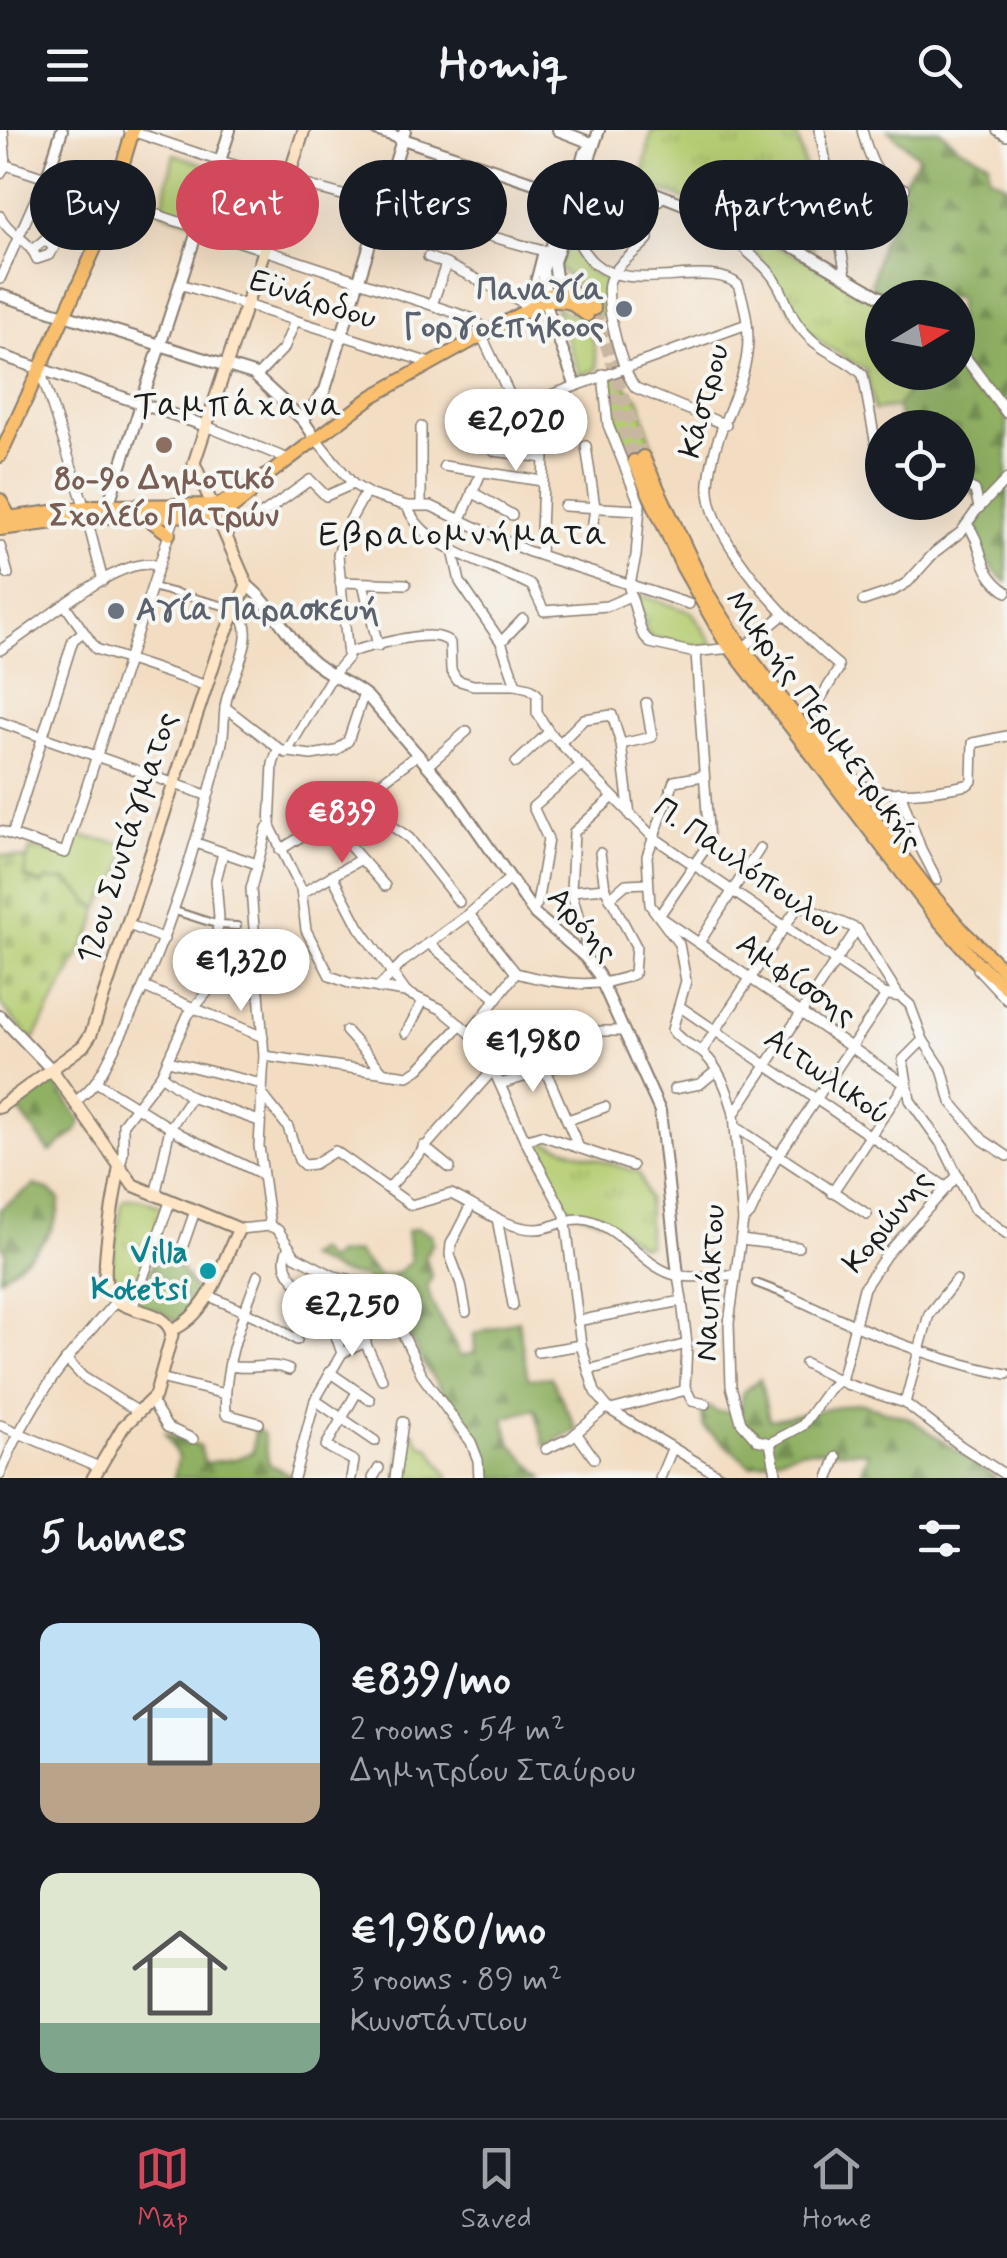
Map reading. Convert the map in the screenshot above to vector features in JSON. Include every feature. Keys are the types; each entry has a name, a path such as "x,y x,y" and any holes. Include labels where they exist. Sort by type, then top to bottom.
{"main road":[{"path":"123,160 131,130"},
{"path":"294,160 304,130"},
{"path":"0,456 95,250"},
{"path":"247,585 194,463 264,251"},
{"path":"0,500 5,518 86,512 144,516 235,506 288,459 373,396 526,308 556,293 581,298 591,312 574,304 546,300"},
{"name":"Μικρής Περιμετρικής","path":"638,459 682,566 738,647 913,888 965,950 1007,988"},
{"path":"0,530 108,506 177,512"},
{"path":"144,516 170,534"},
{"name":"12ου Συντάγματος","path":"1,1104 89,1040 207,686 247,585"},
{"name":"Μικρής Περιμετρικής","path":"738,647 929,891 1007,973"},
{"path":"52,1070 133,1185 240,1229 209,1296 195,1316 172,1330 151,1401 123,1427 96,1472"},
{"path":"119,1169 105,1272 108,1291 116,1301 159,1318 172,1330"}],"street":[{"path":"3,130 3,170 30,176"},
{"path":"52,160 62,130"},
{"path":"131,130 220,160 230,130"},
{"path":"376,130 404,134 466,160"},
{"path":"558,130 594,144"},
{"path":"590,160 599,130"},
{"path":"820,130 846,276"},
{"path":"862,130 869,160"},
{"path":"997,130 1007,136"},
{"path":"396,160 404,134"},
{"path":"583,160 594,144"},
{"path":"659,194 679,202"},
{"path":"659,201 663,196"},
{"path":"0,279 30,210"},
{"path":"0,216 8,229 30,246"},
{"path":"507,241 544,251"},
{"path":"108,506 191,250"},
{"path":"261,250 474,319 515,406 747,324"},
{"path":"303,420 324,393 367,250"},
{"path":"559,250 554,268 560,280 581,298"},
{"path":"584,250 592,262 614,273"},
{"path":"637,250 614,273 608,287 630,382 638,390 727,425"},
{"path":"747,250 772,274 795,324 818,346 863,375 869,410"},
{"path":"800,250 865,288"},
{"path":"544,251 546,300 575,384"},
{"path":"428,257 526,308 544,251"},
{"path":"432,305 446,264"},
{"name":"Κάστρου","path":"614,273 635,278 715,276 735,281 740,288 749,358 710,478 712,514 783,615 837,664 810,712 812,722 860,784 900,792"},
{"name":"Εϋνάρδου","path":"180,284 430,363"},
{"path":"0,296 258,376 303,420 352,484 366,492 406,506 422,504 630,590 689,604"},
{"path":"258,376 284,348 295,321"},
{"path":"0,355 206,426 288,459"},
{"path":"975,371 1007,413"},
{"path":"41,372 86,512 102,581"},
{"path":"604,374 606,419 640,510 630,590 646,640 696,653 738,647 783,615"},
{"path":"422,428 422,504"},
{"path":"586,446 595,507 592,531"},
{"path":"494,451 544,458 540,555"},
{"path":"0,831 65,853 152,586 153,565 164,549 194,463"},
{"path":"444,466 542,481"},
{"path":"460,518 481,473"},
{"path":"863,601 908,582 1007,479"},
{"path":"224,532 261,516 310,480 326,496 352,484"},
{"path":"975,490 978,508"},
{"path":"366,492 340,546 340,582 349,652 273,764 270,826 302,893 306,930 326,971 340,981 405,992 461,1024 482,1047 566,1220 581,1345 595,1392 609,1409 723,1478"},
{"path":"472,492 512,515"},
{"path":"406,506 428,537 532,586 537,590 542,610 607,606 630,590"},
{"path":"564,506 640,510"},
{"path":"967,524 984,568 1006,592"},
{"path":"0,546 8,574"},
{"name":"Π. Παυλόπουλου","path":"453,550 462,587 501,642 516,685 534,690 538,717 612,798 653,837 886,995"},
{"path":"0,650 102,581 153,565"},
{"path":"340,582 406,584"},
{"path":"363,583 378,646"},
{"name":"Αρόης","path":"247,585 264,599 306,655 375,708"},
{"path":"74,1102 96,1082 144,987 175,910 222,748 225,707 246,636 244,620 236,610 152,586"},
{"path":"65,605 96,649 207,686"},
{"path":"501,642 523,620"},
{"path":"12,835 73,640 83,632"},
{"path":"349,652 418,636 442,636 450,643 451,670 457,680 472,685 516,685"},
{"path":"659,916 708,843 696,653"},
{"name":"Αρόης","path":"347,684 355,685 428,765 532,909 557,936 585,957 602,981 660,1111 678,1275"},
{"path":"225,707 282,751 318,755 343,747 352,734 362,698"},
{"path":"622,744 652,736 646,703"},
{"path":"560,742 584,719 608,714 616,720 630,816"},
{"path":"0,722 206,795"},
{"path":"428,765 466,731"},
{"path":"516,763 550,732"},
{"path":"938,880 900,792 970,784 974,743 1007,736"},
{"path":"280,850 357,801 418,754"},
{"path":"532,909 538,904 548,839 533,807 582,766"},
{"path":"678,1006 686,986 681,949 650,905 647,856 676,780 703,776"},
{"path":"585,957 586,943 571,891 574,832 612,798"},
{"path":"357,801 409,838 459,902"},
{"path":"328,820 385,886"},
{"path":"270,826 251,889 264,1056 259,1121 270,1226"},
{"path":"196,842 257,864"},
{"path":"699,943 760,848"},
{"path":"119,1169 124,1153 122,1126 161,1074 194,1008 211,984 219,925 216,884 223,853"},
{"path":"469,914 516,973 553,982 631,976 636,970 636,946 608,893 600,854"},
{"path":"302,893 361,859"},
{"path":"332,876 361,930 405,992"},
{"path":"378,988 392,972 510,878"},
{"path":"571,891 608,893 626,884 647,883"},
{"path":"702,1052 799,905 856,928 899,996 912,1008 923,1040 941,1067 951,1102 978,1136 1007,1156"},
{"path":"175,910 219,925 237,926"},
{"name":"Αμφίσσης","path":"659,916 905,1084"},
{"path":"129,925 164,939"},
{"path":"734,1114 856,928"},
{"path":"428,944 497,999"},
{"path":"965,950 1007,1000"},
{"path":"470,1033 516,973"},
{"path":"144,987 263,1037"},
{"path":"743,1222 778,1157 886,995 899,996"},
{"path":"406,1032 423,1001"},
{"name":"Ναυπάκτου","path":"678,1006 672,1030 682,1042 702,1052 716,1071 734,1114 743,1222 729,1323 731,1386 741,1422 757,1440 770,1443"},
{"name":"Αιτωλικού","path":"678,1006 947,1188"},
{"path":"0,1016 52,1070"},
{"path":"264,1056 414,1074 461,1024"},
{"path":"482,1047 528,1030 549,1070 579,1148"},
{"path":"346,1031 383,1072"},
{"path":"568,1031 624,1031"},
{"path":"923,1040 902,1060 913,1104 944,1148 976,1211 1007,1234"},
{"path":"168,1061 262,1089 289,1129 301,1163 312,1164 335,1151 413,1206 450,1194 497,1218 537,1229 584,1219 607,1227 654,1263 678,1275 734,1275"},
{"path":"388,1188 493,1070"},
{"path":"500,1084 549,1070"},
{"path":"674,1089 700,1084 716,1071"},
{"path":"161,1074 191,1097 259,1121"},
{"path":"96,1082 170,1128 262,1174"},
{"path":"832,1193 905,1084"},
{"path":"155,1196 170,1128 191,1097"},
{"path":"568,1120 605,1106"},
{"path":"736,1127 866,1214"},
{"path":"525,1140 537,1134 632,1166"},
{"path":"423,1146 450,1168"},
{"name":"Κορώνης","path":"770,1443 802,1426 838,1381 846,1369 861,1294 874,1271 958,1175"},
{"path":"132,1309 170,1202"},
{"path":"466,1312 450,1254 471,1205"},
{"path":"179,1257 195,1211"},
{"path":"497,1218 513,1305"},
{"path":"240,1229 270,1226 278,1230 295,1256 319,1270 362,1282 370,1290 395,1320 424,1377 471,1442 477,1455 479,1478"},
{"path":"742,1240 798,1247"},
{"path":"289,1246 284,1256 286,1270 329,1315 342,1354"},
{"path":"678,1275 688,1344 686,1390 692,1401 706,1404"},
{"path":"258,1276 244,1311 225,1394 226,1414 259,1423"},
{"path":"904,1403 931,1309 956,1280"},
{"path":"756,1283 855,1327 966,1367 1007,1374"},
{"path":"209,1296 298,1340"},
{"path":"8,1478 0,1475 18,1432 66,1358 116,1301"},
{"path":"577,1321 682,1301"},
{"path":"329,1315 343,1304 348,1306 382,1378"},
{"path":"294,1478 315,1400 329,1372 342,1354 366,1342"},
{"path":"588,1370 688,1344"},
{"path":"538,1352 581,1345"},
{"path":"66,1358 83,1377 139,1412"},
{"path":"805,1363 838,1381 904,1403 1007,1476"},
{"path":"230,1366 245,1370 276,1366 289,1370"},
{"path":"329,1372 370,1400"},
{"path":"160,1378 225,1394"},
{"path":"546,1449 609,1409 686,1390"},
{"path":"351,1478 354,1461 326,1446 357,1392"},
{"path":"315,1400 375,1441"},
{"path":"151,1401 167,1428 194,1439"},
{"path":"395,1478 402,1422"},
{"path":"0,1425 96,1472"},
{"path":"576,1433 594,1458"},
{"path":"770,1443 777,1478"},
{"path":"660,1478 672,1449"},
{"path":"829,1478 837,1457"}],"green space":[{"path":"652,130 796,130 803,160 679,160 679,197 659,189 659,160 646,160"},
{"path":"888,130 940,130 959,147 988,161 989,176 1007,185 1007,582 980,545 980,500 975,495 975,410 898,410 897,405 910,390 975,390 975,280 872,280 879,250 908,250 908,173 919,157"},
{"path":"174,154 192,160 176,160 176,217 161,212"},
{"path":"565,250 580,250 589,264 584,267 597,275 606,273 606,312 586,325 598,369 580,375 555,307 568,313 598,306 559,268"},
{"path":"753,250 784,250 865,293 865,369 820,342 797,319"},
{"path":"621,374 626,386 640,400 654,453 630,463 609,399 609,378"},
{"path":"870,390 909,390 897,407 874,410"},
{"path":"637,594 692,612 715,647 684,645 649,636 635,598"},
{"path":"78,836 128,844 122,872 98,909 67,880 43,885 23,876 30,849 70,855"},
{"path":"0,855 27,859 24,876 42,885 45,880 67,880 98,909 95,925 33,1041 0,1004"},
{"path":"52,1078 81,1121 77,1131 50,1152 14,1104"},
{"path":"538,1139 639,1173 648,1199 648,1245 641,1246 610,1222 570,1211 535,1148"},
{"path":"35,1185 59,1199 54,1223 40,1244 0,1278 6,1253 0,1242 0,1209"},
{"path":"125,1199 140,1199 165,1208 131,1297 111,1272"},
{"path":"417,1228 431,1234 433,1243 425,1256 432,1277 427,1285 429,1295 460,1356 475,1353 474,1334 518,1320 528,1379 551,1377 577,1430 545,1446 535,1409 504,1418 511,1444 544,1478 492,1478 477,1442 424,1365 404,1325 373,1285 364,1277 337,1272 306,1257 317,1250 327,1261 335,1255 356,1252 380,1278 395,1274 411,1262 407,1231"},
{"path":"160,1244 204,1298 179,1323 160,1311 137,1306"},
{"path":"760,1379 769,1420 859,1403 909,1418 996,1478 860,1478 868,1452 801,1450 751,1466 704,1427 701,1409 740,1411 743,1392"},
{"path":"255,1428 263,1434 269,1464 291,1478 174,1478 178,1457 165,1433 200,1446 205,1463 253,1452"},
{"path":"404,1428 414,1433 421,1445 430,1448 449,1478 398,1478"}],"tunnel":[{"path":"594,309 643,457"},
{"path":"613,393 634,461"}],"place":[{"name":"Παναγία Γοργοεπήκοος","path":"624,309"},
{"name":"8o-9ο Δημοτικό Σχολείο Πατρών","path":"164,445"},
{"name":"Αγία Παρασκευή","path":"116,611"},
{"name":"Villa Kotetsi","path":"208,1271"}],"district":[{"name":"Ταμπάχανα","path":"239,406"},
{"name":"Εβραιομνήματα","path":"464,535"}]}
